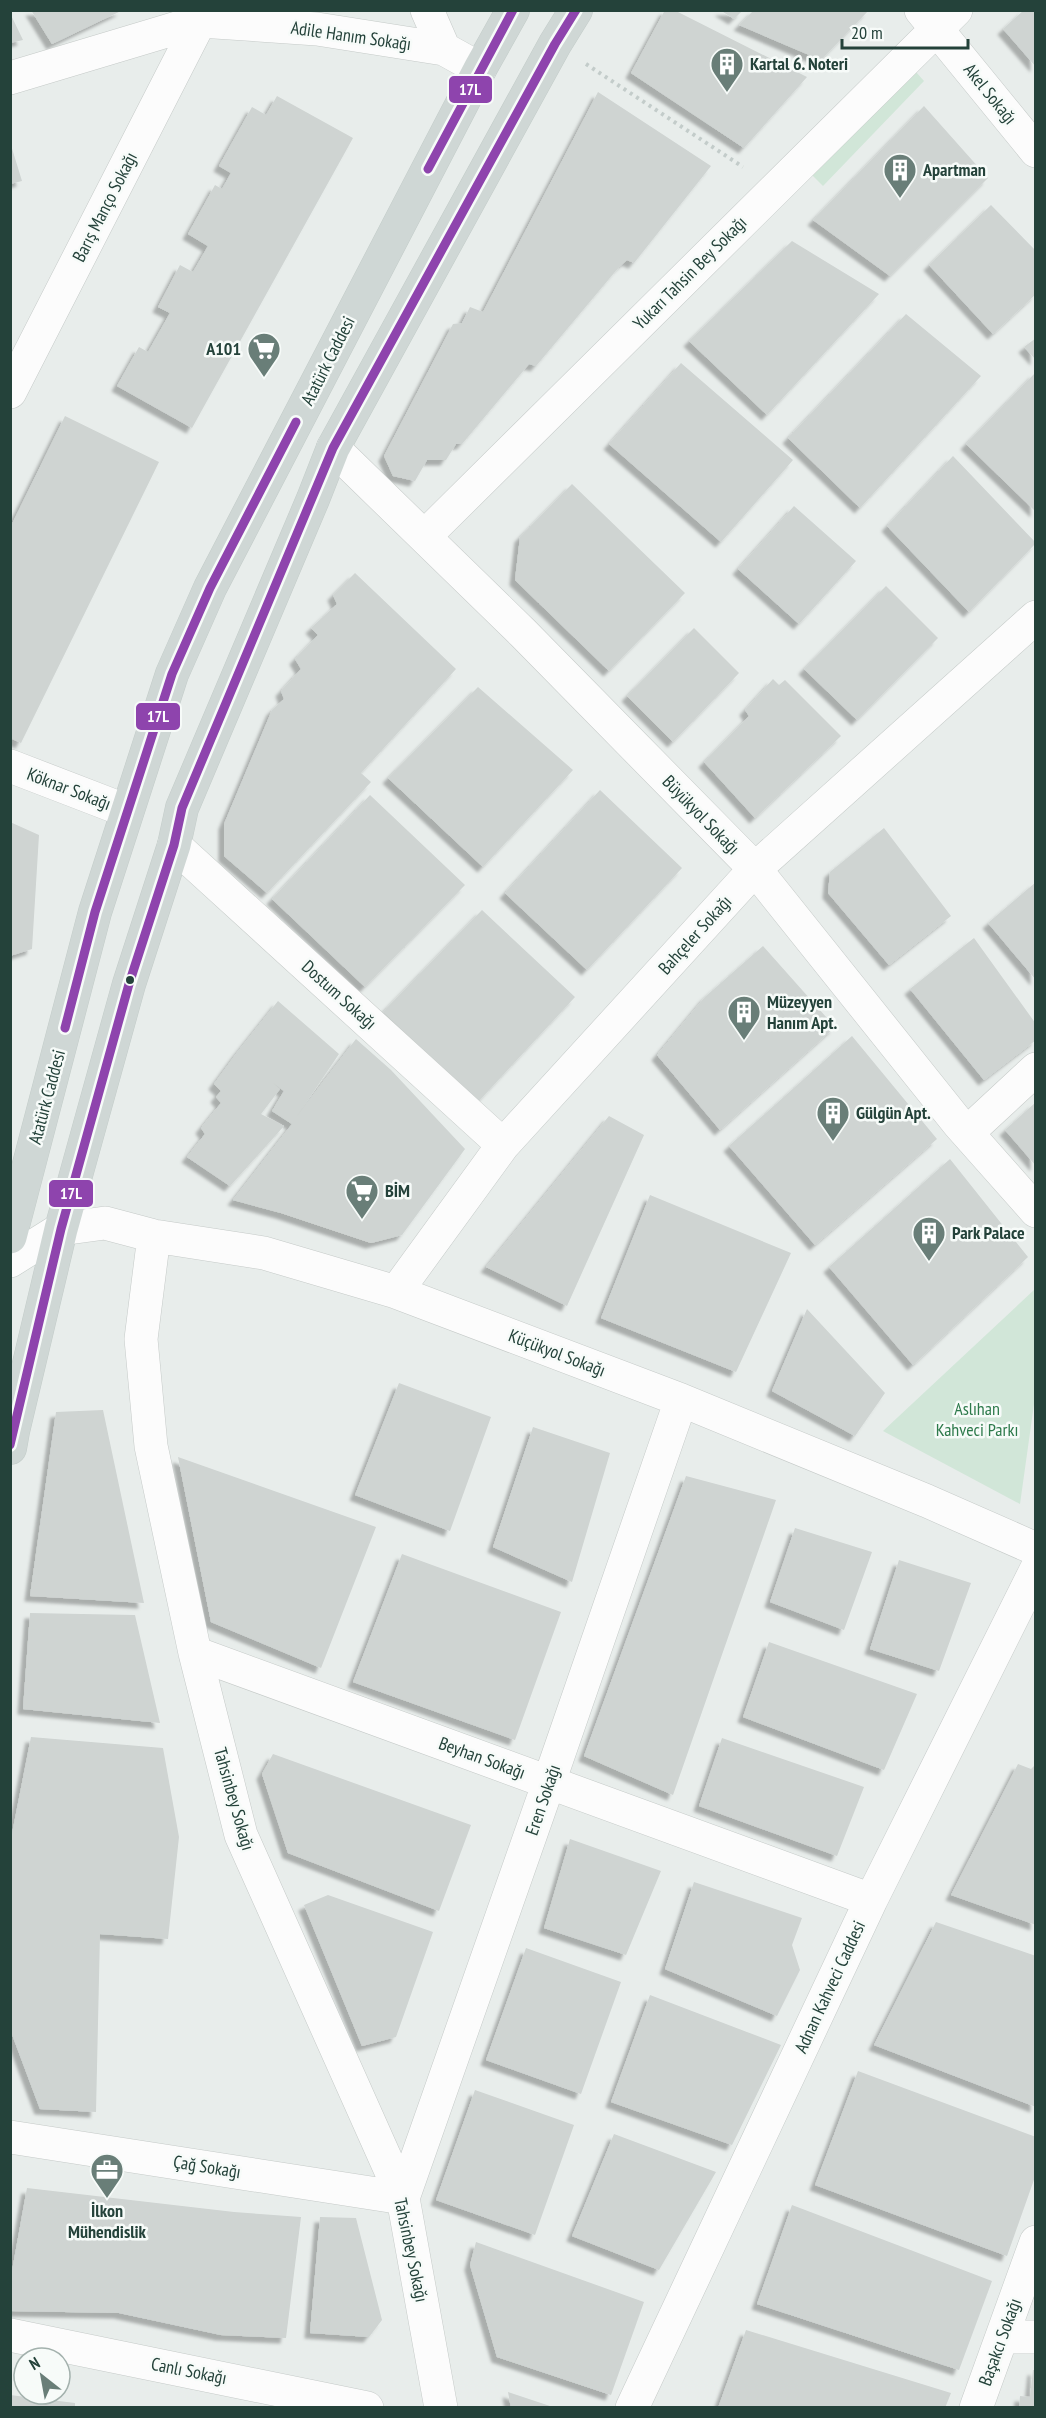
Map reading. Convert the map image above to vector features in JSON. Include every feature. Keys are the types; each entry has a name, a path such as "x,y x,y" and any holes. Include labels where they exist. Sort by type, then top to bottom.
{"main road":[{"name":"Atatürk Caddesi","path":"10,1237 95,912 172,674 210,588 480,69 513,10"},
{"path":"10,1448 61,1229 129,984 174,845 182,808 314,499 333,448 555,44 576,10"}],"street":[{"path":"427,10 444,49"},
{"name":"Adile Hanım Sokağı","path":"10,78 196,16 317,29 444,49 480,69"},
{"name":"Barış Manço Sokağı","path":"10,392 196,16"},
{"name":"Akel Sokağı","path":"938,17 1035,151"},
{"name":"Yukarı Tahsin Bey Sokağı","path":"425,536 776,189 938,17"},
{"name":"Büyükyol Sokağı","path":"333,448 425,536 754,869 967,1133 1035,1211"},
{"name":"Bahçeler Sokağı","path":"396,1292 503,1145 754,869 1035,617"},
{"name":"Köknar Sokağı","path":"10,766 127,812"},
{"name":"Dostum Sokağı","path":"174,845 503,1145"},
{"path":"967,1133 1035,1069"},
{"name":"Küçükyol Sokağı","path":"61,1229 105,1223 154,1236 264,1253 396,1292 681,1400 927,1501 1035,1549"},
{"path":"10,1261 61,1229"},
{"name":"Tahsinbey Sokağı","path":"154,1236 141,1339 150,1435 195,1653 241,1834 403,2198 441,2408"},
{"name":"Eren Sokağı","path":"403,2198 681,1400"},
{"name":"Adnan Kahveci Caddesi","path":"632,2408 871,1900 1035,1570"},
{"name":"Beyhan Sokağı","path":"195,1653 871,1900"},
{"name":"Çağ Sokağı","path":"10,2137 403,2198"},
{"name":"Başakcı Sokağı","path":"976,2408 1035,2242"},
{"name":"Canlı Sokağı","path":"10,2335 367,2408"},
{"path":"1003,2337 1035,2337"}],"path":[{"path":"555,44 776,189"}],"green space":[{"path":"908,63 924,81 823,186 804,167"},
{"name":"Aslıhan Kahveci Parkı","path":"1035,1289 1035,1397 1020,1504 883,1431"}],"building":[{"path":"31,10 123,10 52,44"},
{"name":"Kartal 6. Noteri","path":"665,10 674,10 807,77 744,148 631,73"},
{"path":"720,10 743,10 734,19"},
{"path":"754,10 869,10 821,60 739,25"},
{"path":"1024,10 1036,10 1036,67 1003,29"},
{"path":"10,13 23,40 10,43"},
{"path":"598,92 711,166 634,263 627,260 619,267 536,366 529,364 462,444 456,444 446,460 427,460 415,481 393,476 384,456 453,324 462,323 470,307 483,312"},
{"path":"277,96 353,138 192,428 117,386 139,347 148,352 170,313 158,307 180,265 193,272 208,246 188,234 215,185 222,189 231,173 219,166 252,107 266,115"},
{"name":"Apartman","path":"924,106 988,178 890,276 813,220"},
{"path":"10,142 22,181 10,184"},
{"path":"991,205 1036,251 1036,294 993,334 929,265"},
{"path":"792,241 879,294 767,415 689,341"},
{"path":"906,314 981,376 860,508 788,438"},
{"path":"1036,338 1036,360 1024,347"},
{"path":"681,363 793,460 721,542 609,444"},
{"path":"1036,372 1036,512 966,444"},
{"path":"65,416 159,462 21,743 10,738 10,528"},
{"path":"953,456 1036,543 969,612 887,526"},
{"path":"572,484 685,593 609,671 515,580 520,537"},
{"path":"794,506 856,561 799,624 738,569"},
{"path":"355,573 456,669 361,773 371,782 267,893 224,856 224,824 272,710 284,699 281,691 301,669 295,659 318,635 311,628 337,604 333,595"},
{"path":"886,586 938,638 857,720 804,669"},
{"path":"694,628 739,673 673,742 627,696"},
{"path":"773,679 779,685 785,680 841,736 755,818 704,762 749,716 745,710"},
{"path":"478,687 573,770 483,867 388,778"},
{"path":"600,790 682,868 587,970 505,893"},
{"path":"370,795 465,885 365,987 272,899"},
{"path":"10,822 39,835 32,949 10,956"},
{"path":"884,828 951,916 889,965 828,893 830,872"},
{"path":"1036,882 1036,980 988,923"},
{"path":"482,910 575,997 478,1102 383,1012"},
{"path":"974,938 1036,1024 1036,1040 984,1080 910,989"},
{"name":"Müzeyyen Hanım Apt.","path":"763,946 835,1027 720,1130 657,1055 705,997"},
{"path":"278,1001 339,1054 297,1116 356,1039 391,1070 465,1149 402,1235 371,1243 281,1213 233,1200 292,1124 272,1111 284,1091 273,1083 280,1089 261,1114 284,1126 230,1186 187,1157 205,1134 201,1128 221,1103 216,1097 221,1091 214,1084"},
{"name":"Gülgün Apt.","path":"852,1036 937,1139 815,1245 729,1146"},
{"path":"1036,1102 1036,1166 1005,1130"},
{"path":"609,1116 644,1135 567,1306 486,1267"},
{"name":"Park Palace","path":"950,1159 1028,1257 913,1365 829,1267"},
{"path":"650,1195 791,1253 736,1372 601,1318"},
{"path":"807,1309 885,1393 855,1436 772,1391"},
{"path":"399,1383 491,1417 450,1531 355,1495"},
{"path":"103,1410 144,1603 30,1596 56,1412"},
{"path":"533,1427 610,1453 572,1582 493,1547"},
{"path":"178,1457 376,1527 321,1668 211,1622"},
{"path":"686,1476 776,1500 673,1795 584,1756"},
{"path":"795,1528 872,1552 844,1630 770,1602"},
{"path":"402,1554 561,1612 515,1740 353,1682"},
{"path":"899,1560 971,1583 939,1671 870,1649"},
{"path":"30,1613 135,1615 160,1723 23,1709"},
{"path":"769,1642 917,1694 884,1770 743,1717"},
{"path":"31,1737 163,1748 179,1837 168,1939 100,1934 96,2112 40,2109 10,2029 10,1844"},
{"path":"722,1738 864,1787 837,1856 699,1806"},
{"path":"273,1754 471,1825 439,1911 288,1853 262,1774"},
{"path":"1018,1764 1031,1769 1036,1764 1036,1925 951,1895"},
{"path":"570,1839 661,1871 626,1955 544,1928"},
{"path":"694,1882 802,1918 792,1945 800,1970 777,2016 665,1969"},
{"path":"328,1895 433,1932 396,2037 362,2046 304,1905"},
{"path":"936,1922 1036,1956 1036,2107 874,2045"},
{"path":"526,1948 621,1982 581,2094 486,2060"},
{"path":"650,1995 781,2045 732,2145 611,2102"},
{"path":"858,2071 1036,2137 1036,2174 1007,2256 815,2185"},
{"path":"475,2090 574,2125 535,2235 436,2200"},
{"path":"614,2134 716,2172 659,2270 572,2236"},
{"path":"27,2188 234,2212 301,2217 286,2338 221,2335 119,2313 10,2311 10,2282"},
{"path":"792,2205 992,2281 959,2370 757,2304"},
{"path":"320,2217 356,2218 382,2320 369,2337 310,2333"},
{"path":"476,2242 644,2302 611,2395 497,2357 470,2265"},
{"path":"746,2330 951,2393 945,2408 718,2408"},
{"path":"1033,2370 1036,2370 1036,2408 1019,2408 1020,2396 1030,2397"},
{"path":"508,2392 553,2407 553,2408 511,2408"},
{"path":"10,2395 12,2395 12,2406 72,2406 72,2403 75,2403 75,2408 10,2408"}],"transit line":[{"name":"17L","path":"428,169 513,10"},
{"name":"17L","path":"10,1445 61,1229 129,984 174,845 182,808 333,448 555,44 576,10"},
{"name":"17L","path":"65,1028 95,912 172,674 210,588 296,422"}],"place":[{"name":"Kartal 6. Noteri","path":"727,93"},
{"name":"Apartman","path":"900,199"},
{"name":"A101","path":"264,378"},
{"name":"Müzeyyen Hanım Apt.","path":"744,1041"},
{"name":"Gülgün Apt.","path":"833,1142"},
{"name":"BİM","path":"362,1220"},
{"name":"Park Palace","path":"929,1262"},
{"name":"İlkon Mühendislik","path":"107,2199"}]}
